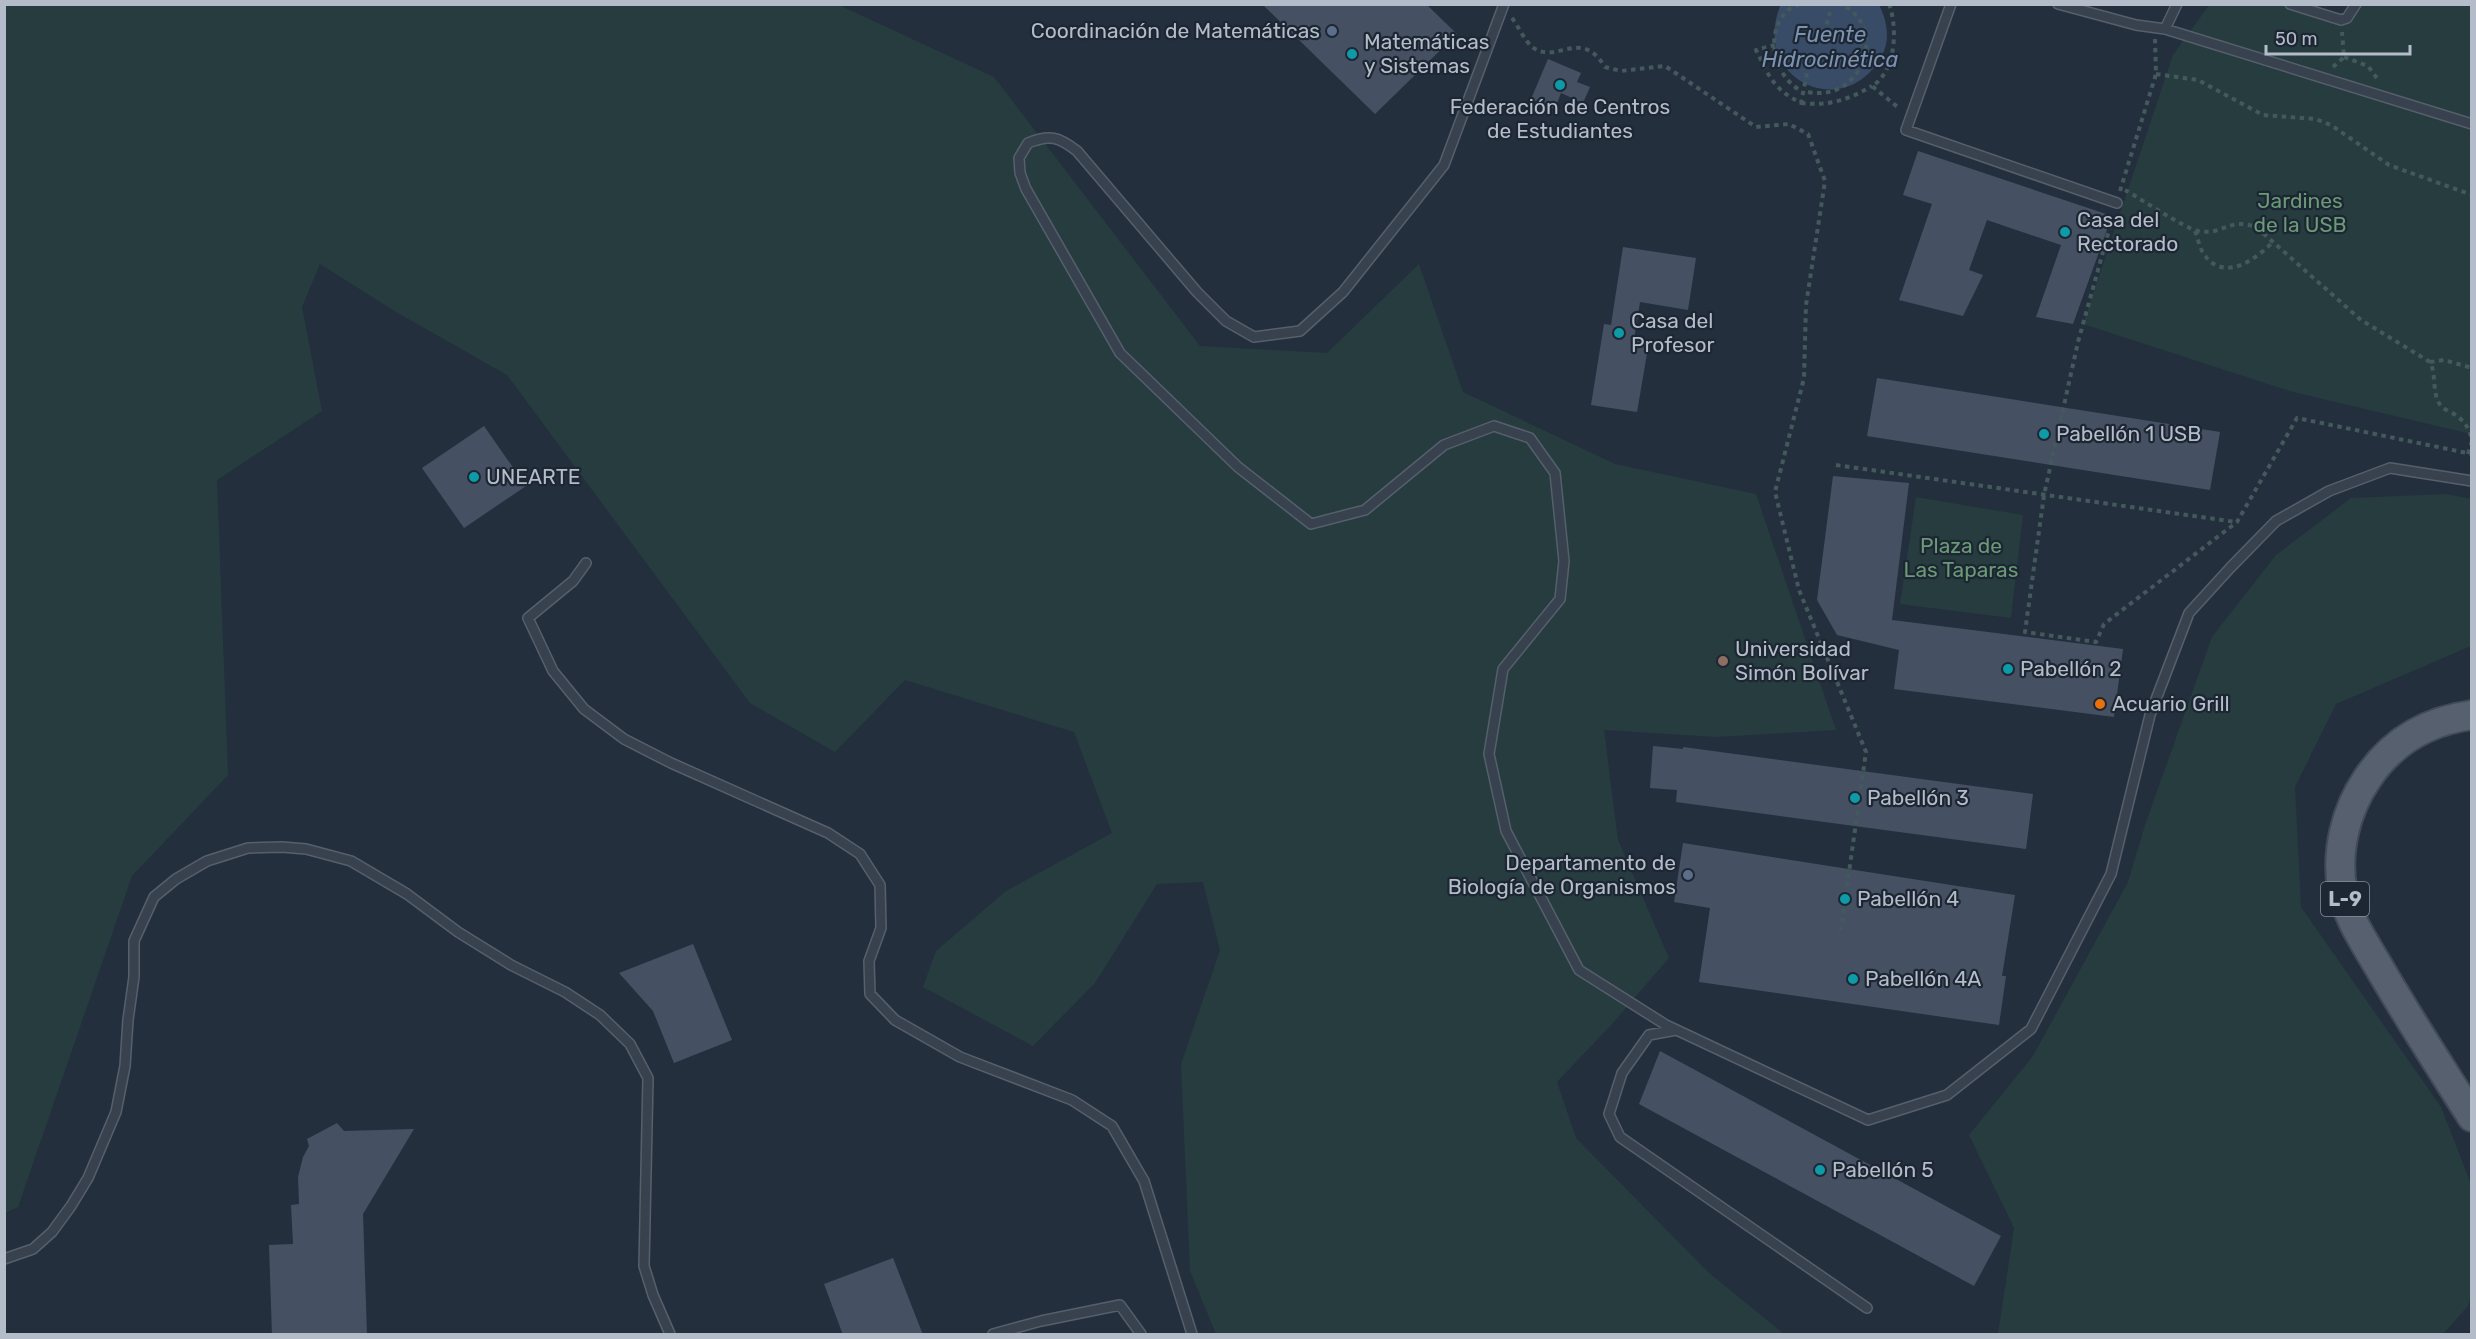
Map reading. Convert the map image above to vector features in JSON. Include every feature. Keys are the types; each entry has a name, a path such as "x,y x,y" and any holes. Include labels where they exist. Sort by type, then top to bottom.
{"main road":[{"name":"L-9","path":"2472,715 2448,718 2424,727 2388,752 2359,790 2347,818 2341,849 2342,886 2350,917 2472,1117"}],"lane":[{"path":"1951,4 1906,130 2116,203"},
{"path":"2058,4 2136,25 2160,28 2472,124"},
{"path":"2160,28 2177,4"},
{"path":"2290,4 2341,20 2347,18 2356,4"},
{"path":"1504,5 1444,165 1343,292 1300,332 1254,337 1226,321 1197,292 1077,151 1062,140 1042,137 1028,143 1019,158 1020,173 1040,215 1119,353 1238,467 1311,524 1365,510 1444,445 1494,426 1530,438 1555,473 1564,561 1560,599 1503,669 1489,754 1506,831 1579,970 1676,1030 1868,1120 1947,1095 2031,1029 2111,874 2150,715 2189,613 2276,521 2329,491 2390,468 2472,481"},
{"path":"586,563 573,582 528,618 553,671 584,709 624,739 671,763 828,833 860,854 880,885 881,928 869,961 870,994 895,1020 960,1057 1072,1100 1112,1126 1144,1181 1192,1335"},
{"path":"4,1259 33,1249 52,1232 88,1178 117,1112 125,1066 134,977 134,941 154,897 176,879 207,861 248,848 306,849 351,861 407,894 458,932 511,965 565,992 600,1015 630,1044 648,1078 644,1266 653,1295 670,1335"},
{"path":"1676,1030 1649,1035 1622,1073 1609,1114 1620,1137 1868,1308"},
{"path":"993,1335 1041,1321 1119,1305 1141,1335"}],"path":[{"path":"1798,89 1782,74 1775,57 1775,45 1776,31 1788,10 1800,4"},
{"path":"1808,92 1833,93 1851,80 1860,69 1865,55 1866,35 1860,20 1851,10 1841,4"},
{"path":"1775,45 1756,50 1769,77 1783,94 1801,103 1834,104 1850,99 1878,83 1891,60 1894,39 1893,13 1889,4"},
{"path":"1504,5 1531,46 1548,53 1585,48 1596,53 1605,68 1622,71 1665,66 1756,126 1790,124 1808,134 1825,182 1806,305 1804,378 1775,492 1800,590 1866,752 1840,936"},
{"path":"1824,33 1830,12"},
{"path":"2341,20 2344,57"},
{"path":"2121,188 2195,231 2213,233 2235,223 2245,223 2256,227 2361,320 2430,362 2434,370 2435,392 2441,407 2455,414 2469,427 2472,441 2470,454 2297,418 2237,522 2104,624 2096,642 2025,632 2044,495 2078,342 2116,203 2156,74 2160,28"},
{"path":"2321,78 2344,57"},
{"path":"2344,57 2367,66 2381,85 2387,98"},
{"path":"1801,103 1810,58"},
{"path":"2156,74 2198,80 2263,115 2315,119 2331,125 2389,165 2472,195"},
{"path":"1872,87 1896,107 1912,114"},
{"path":"2195,231 2205,256 2216,265 2228,268 2248,263 2274,241"},
{"path":"2430,362 2444,360 2472,368"},
{"path":"1836,465 2237,522"}],"green space":[{"path":"5,5 839,5 994,77 1200,346 1327,353 1419,264 1463,392 1615,464 1756,494 1836,730 1716,737 1604,730 1618,840 1669,958 1612,1024 1557,1082 1576,1138 1708,1272 1784,1334 1216,1334 1190,1271 1181,1064 1220,950 1203,882 1157,884 1095,983 1033,1046 923,987 936,951 1006,891 1112,833 1074,732 905,680 835,752 750,703 507,375 396,312 320,264 302,307 322,411 217,480 228,775 132,876 18,1207 5,1213"},
{"name":"Jardines de la USB","path":"2209,5 2299,5 2343,19 2351,5 2471,5 2471,434 2293,392 2083,324 2173,55"},
{"path":"2446,494 2471,499 2471,646 2336,704 2295,787 2301,907 2441,1107 2471,1184 2472,1290 2468,1306 2443,1334 1998,1334 2014,1228 1969,1135 2033,1056 2128,882 2145,825 2212,637 2276,555 2351,498"},
{"name":"Plaza de Las Taparas","path":"1916,497 2023,515 2011,618 1900,604"}],"water":[{"name":"Fuente Hidrocinética","path":"1781,4 1879,5 1887,31 1884,51 1864,77 1845,87 1824,89 1805,83 1789,71 1778,53 1775,30"}],"building":[{"name":"Matemáticas y Sistemas","path":"1262,4 1426,4 1457,34 1375,114"},
{"name":"Federación de Centros de Estudiantes","path":"1548,59 1581,73 1577,82 1590,87 1583,103 1561,93 1555,109 1531,99"},
{"name":"Casa del Rectorado","path":"1918,151 2112,216 2073,324 2036,317 2061,245 1987,220 1969,270 1983,275 1963,316 1899,300 1932,204 1903,195"},
{"name":"Casa del Profesor","path":"1623,247 1696,258 1688,310 1640,302 1634,339 1649,342 1637,412 1591,405 1604,324 1611,325"},
{"name":"Pabellón 1 USB","path":"1877,378 2220,432 2210,490 1867,436"},
{"name":"UNEARTE","path":"484,426 526,486 464,528 422,468"},
{"path":"1833,476 1909,483 1892,620 2123,649 2114,717 1894,689 1899,650 1837,635 1817,600"},
{"name":"Pabellón 3","path":"1653,746 1683,749 1683,747 2033,794 2026,849 1676,802 1677,790 1650,788"},
{"path":"1683,843 2015,895 2002,976 2006,976 1999,1025 1699,982 1710,908 1674,902"},
{"path":"693,944 732,1040 674,1063 653,1011 619,973"},
{"name":"Pabellón 5","path":"1660,1051 2001,1236 1974,1286 1639,1104"},
{"path":"337,1123 344,1131 414,1129 363,1214 367,1335 272,1335 269,1245 293,1244 291,1205 299,1204 298,1177 303,1157 309,1146 307,1139"},
{"path":"893,1258 923,1335 843,1335 824,1284"}],"place":[{"name":"Coordinación de Matemáticas","path":"1332,31"},
{"name":"Matemáticas y Sistemas","path":"1352,54"},
{"name":"Federación de Centros de Estudiantes","path":"1560,85"},
{"name":"Casa del Rectorado","path":"2065,232"},
{"name":"Casa del Profesor","path":"1619,333"},
{"name":"Pabellón 1 USB","path":"2044,434"},
{"name":"UNEARTE","path":"474,477"},
{"name":"Universidad Simón Bolívar","path":"1723,661"},
{"name":"Pabellón 2","path":"2008,669"},
{"name":"Acuario Grill","path":"2100,704"},
{"name":"Pabellón 3","path":"1855,798"},
{"name":"Departamento de Biología de Organismos","path":"1688,875"},
{"name":"Pabellón 4","path":"1845,899"},
{"name":"Pabellón 4A","path":"1853,979"},
{"name":"Pabellón 5","path":"1820,1170"}]}
